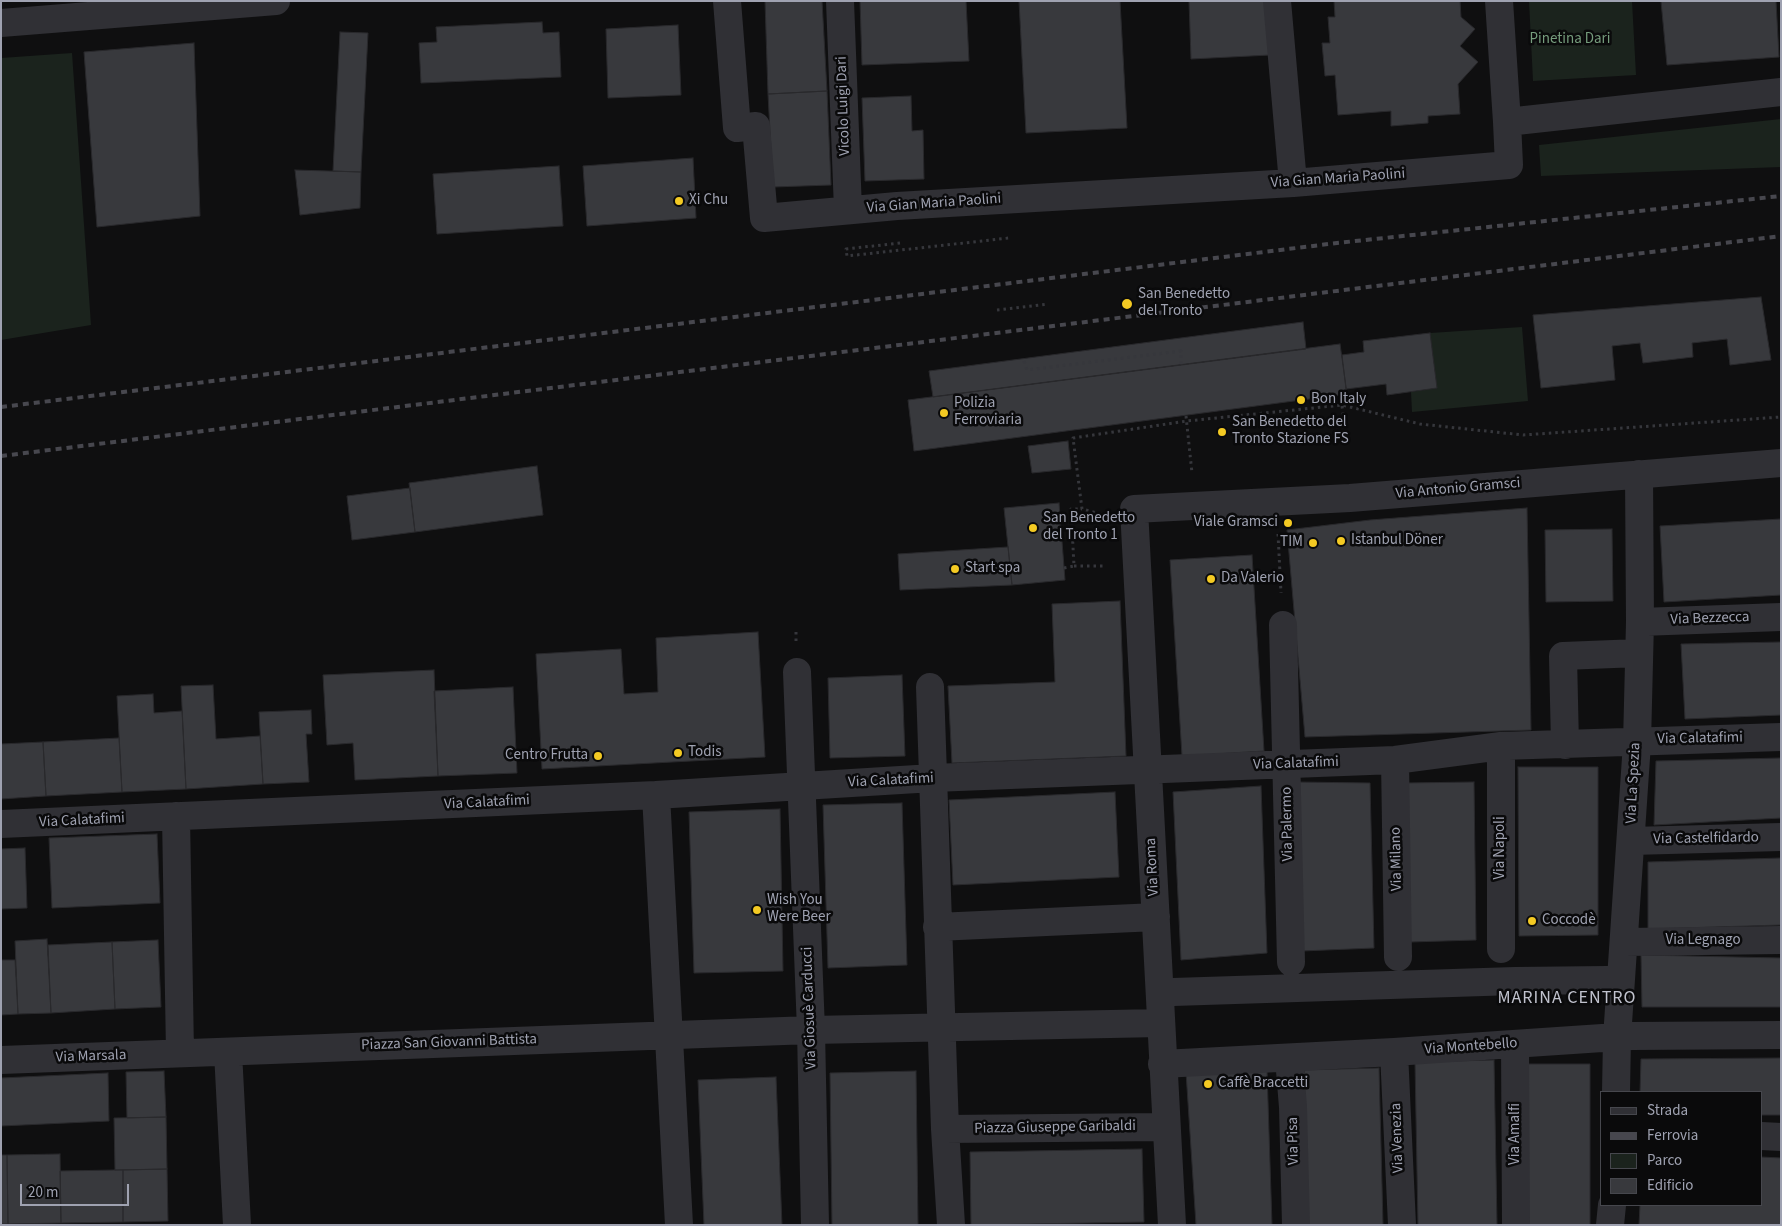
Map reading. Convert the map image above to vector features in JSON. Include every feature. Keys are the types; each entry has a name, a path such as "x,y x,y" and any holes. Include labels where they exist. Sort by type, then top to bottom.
{"street":[{"path":"1,23 276,1"},
{"name":"Via Gian Maria Paolini","path":"727,1 737,128 756,126 764,218 848,210 1293,183 1509,165 1507,122"},
{"name":"Vicolo Luigi Dari","path":"840,1 848,210"},
{"path":"1277,1 1293,183"},
{"path":"1499,1 1507,122 1781,92"},
{"name":"Via Antonio Gramsci","path":"1134,509 1350,498 1781,463"},
{"name":"Via La Spezia","path":"1616,1091 1617,1038 1637,743 1640,622 1639,474"},
{"name":"Via Roma","path":"1134,509 1149,771 1165,1127 1172,1225"},
{"name":"Via Bezzecca","path":"1640,622 1781,617"},
{"name":"Via Palermo","path":"1284,625 1290,962"},
{"path":"1565,745 1563,656 1639,653"},
{"name":"Via Giosuè Carducci","path":"797,672 803,785 811,1030 815,1225"},
{"path":"930,687 937,927 951,1225"},
{"name":"Via Calatafimi","path":"1,824 656,795 933,778 1395,760 1502,746 1637,743 1652,740 1781,738"},
{"name":"Via Napoli","path":"1501,949 1502,746"},
{"name":"Via Milano","path":"1395,760 1398,957"},
{"path":"656,795 679,1225"},
{"path":"176,816 180,1054"},
{"name":"Via Castelfidardo","path":"1631,841 1781,837"},
{"path":"937,927 1156,917"},
{"name":"Via Legnago","path":"1625,942 1781,940"},
{"path":"1173,992 1516,981 1607,980"},
{"path":"811,1030 1160,1023"},
{"name":"Piazza San Giovanni Battista","path":"180,1054 811,1030"},
{"name":"Via Montebello","path":"1162,1064 1617,1038 1781,1034"},
{"name":"Via Amalfi","path":"1515,1044 1516,1225"},
{"path":"228,1052 237,1225"},
{"name":"Via Venezia","path":"1394,1052 1402,1225"},
{"name":"Via Marsala","path":"1,1060 180,1054"},
{"name":"Via Pisa","path":"1289,1058 1293,1107 1296,1225"},
{"name":"Piazza Giuseppe Garibaldi","path":"945,1129 1165,1127"},
{"path":"1762,1136 1781,1136"},
{"path":"1610,1225 1612,1206"}],"path":[{"path":"900,243 846,249 847,256 1009,238"},
{"path":"998,310 1048,304"},
{"path":"1024,361 1027,370 1181,351 1181,365"},
{"path":"1342,406 1347,442"},
{"path":"1082,508 1073,438 1187,421 1342,406 1420,424 1523,435 1781,417"},
{"path":"1186,416 1189,441"},
{"path":"1276,501 1280,585"},
{"path":"1074,566 1070,509 1082,508 1107,516"},
{"path":"1064,568 1090,566"}],"green space":[{"name":"Pinetina Dari","path":"1529,1 1632,1 1636,75 1533,81"},
{"path":"72,53 91,325 1,340 1,58"},
{"path":"1781,119 1781,167 1541,176 1539,145"},
{"path":"1522,327 1528,401 1412,412 1411,392 1437,388 1430,333"}],"building":[{"path":"765,1 822,1 827,91 768,94"},
{"path":"860,1 966,1 969,61 862,65"},
{"path":"1019,1 1120,1 1127,128 1026,133"},
{"path":"1189,1 1268,1 1270,55 1191,59"},
{"path":"1334,1 1460,1 1461,17 1475,29 1460,46 1478,62 1458,84 1460,114 1428,116 1428,123 1391,126 1391,111 1338,115 1335,75 1325,76 1322,43 1330,43 1328,17 1335,17"},
{"path":"1661,1 1776,1 1779,57 1667,65"},
{"path":"542,22 543,33 559,32 561,77 421,83 419,43 437,42 436,27"},
{"path":"678,25 681,95 608,98 606,29"},
{"path":"340,32 368,33 361,172 333,171"},
{"path":"194,43 200,216 97,227 84,52"},
{"path":"827,91 831,185 773,187 768,94"},
{"path":"911,96 912,131 923,130 924,179 865,181 862,98"},
{"path":"693,158 696,218 587,226 583,166"},
{"path":"559,166 563,226 437,234 433,174"},
{"path":"295,170 361,172 360,208 300,215"},
{"path":"1761,297 1771,360 1730,365 1727,339 1692,343 1693,357 1643,363 1640,343 1612,346 1615,380 1541,388 1533,315"},
{"path":"1303,322 1306,349 933,397 929,371"},
{"path":"1430,333 1437,388 1387,395 1386,384 1346,389 1342,355 1364,352 1363,341"},
{"path":"1340,344 1347,394 914,451 908,400"},
{"path":"1068,441 1071,469 1032,473 1028,446"},
{"path":"537,466 543,515 415,532 409,483"},
{"path":"410,488 415,532 352,540 347,496"},
{"name":"San Benedetto del Tronto 1","path":"1059,503 1065,580 1012,585 1004,508"},
{"path":"1527,508 1531,730 1305,737 1287,530 1370,520"},
{"path":"1781,519 1781,595 1664,602 1660,526"},
{"path":"1612,529 1613,601 1546,602 1545,530"},
{"name":"Start spa","path":"1008,547 1012,585 900,590 898,554"},
{"path":"1252,555 1264,751 1182,756 1170,560"},
{"path":"1120,601 1126,756 952,763 948,686 1055,682 1052,604"},
{"path":"758,632 765,757 542,769 536,654 621,649 624,694 658,692 656,638"},
{"path":"1781,642 1781,715 1685,719 1681,644"},
{"path":"434,670 438,776 355,780 353,743 327,745 323,675"},
{"path":"902,675 905,756 830,758 828,678"},
{"path":"213,685 216,739 260,736 263,784 186,789 181,686"},
{"path":"513,687 517,773 438,776 434,691"},
{"path":"153,694 154,713 182,711 186,789 122,792 117,696"},
{"path":"311,710 312,734 306,734 309,782 263,784 259,712"},
{"path":"119,738 122,792 46,796 43,742"},
{"path":"43,742 46,796 1,799 1,744"},
{"path":"1781,758 1781,818 1654,825 1656,761"},
{"path":"1518,767 1598,767 1598,935 1519,936"},
{"path":"1296,782 1370,783 1374,948 1302,951"},
{"path":"1474,782 1476,940 1410,942 1406,783"},
{"path":"1261,786 1267,953 1181,960 1173,792"},
{"path":"1115,792 1119,877 953,885 949,800"},
{"path":"902,803 907,965 828,968 823,805"},
{"path":"780,809 783,971 694,973 689,812"},
{"path":"157,834 160,903 52,908 49,838"},
{"path":"25,848 27,908 1,909 1,849"},
{"path":"1781,858 1781,925 1648,929 1648,862"},
{"path":"47,939 51,1013 18,1014 15,941"},
{"path":"158,940 161,1007 115,1009 112,942"},
{"path":"112,942 115,1009 51,1013 48,945"},
{"path":"1641,955 1781,958 1781,1007 1642,1007"},
{"path":"1,960 15,960 18,1014 1,1015"},
{"path":"1781,1058 1781,1115 1762,1115 1762,1091 1640,1091 1641,1059"},
{"path":"1494,1060 1497,1225 1418,1225 1415,1062"},
{"path":"1527,1064 1590,1064 1590,1225 1527,1225"},
{"path":"1379,1068 1383,1225 1308,1225 1304,1070"},
{"path":"164,1071 166,1117 127,1118 126,1072"},
{"path":"916,1071 918,1225 832,1225 830,1073"},
{"path":"1267,1071 1272,1225 1196,1225 1186,1072"},
{"path":"108,1073 109,1121 1,1126 1,1078"},
{"path":"776,1077 782,1225 704,1225 698,1080"},
{"path":"166,1117 167,1169 115,1170 114,1118"},
{"path":"1142,1149 1144,1222 971,1225 970,1152"},
{"path":"60,1154 61,1223 8,1224 7,1155"},
{"path":"1,1155 7,1155 8,1224 1,1224"},
{"path":"1762,1157 1781,1158 1781,1225 1639,1225 1640,1206 1762,1206"},
{"path":"167,1169 168,1221 123,1222 123,1170"},
{"path":"123,1170 123,1222 61,1223 60,1171"}],"railway":[{"path":"1,407 1337,243 1781,196"},
{"path":"1,456 1781,236"}],"place":[{"name":"Xi Chu","path":"679,201"},
{"name":"San Benedetto del Tronto","path":"1127,304"},
{"name":"Bon Italy","path":"1301,400"},
{"name":"Polizia Ferroviaria","path":"944,413"},
{"name":"San Benedetto del Tronto Stazione FS","path":"1222,432"},
{"name":"Viale Gramsci","path":"1288,523"},
{"name":"San Benedetto del Tronto 1","path":"1033,528"},
{"name":"Istanbul Döner","path":"1341,541"},
{"name":"TIM","path":"1313,543"},
{"name":"Start spa","path":"955,569"},
{"name":"Da Valerio","path":"1211,579"},
{"name":"Todis","path":"678,753"},
{"name":"Centro Frutta","path":"598,756"},
{"name":"Wish You Were Beer","path":"757,910"},
{"name":"Coccodè","path":"1532,921"},
{"name":"Caffè Braccetti","path":"1208,1084"}],"district":[{"name":"MARINA CENTRO","path":"1567,999"}]}
